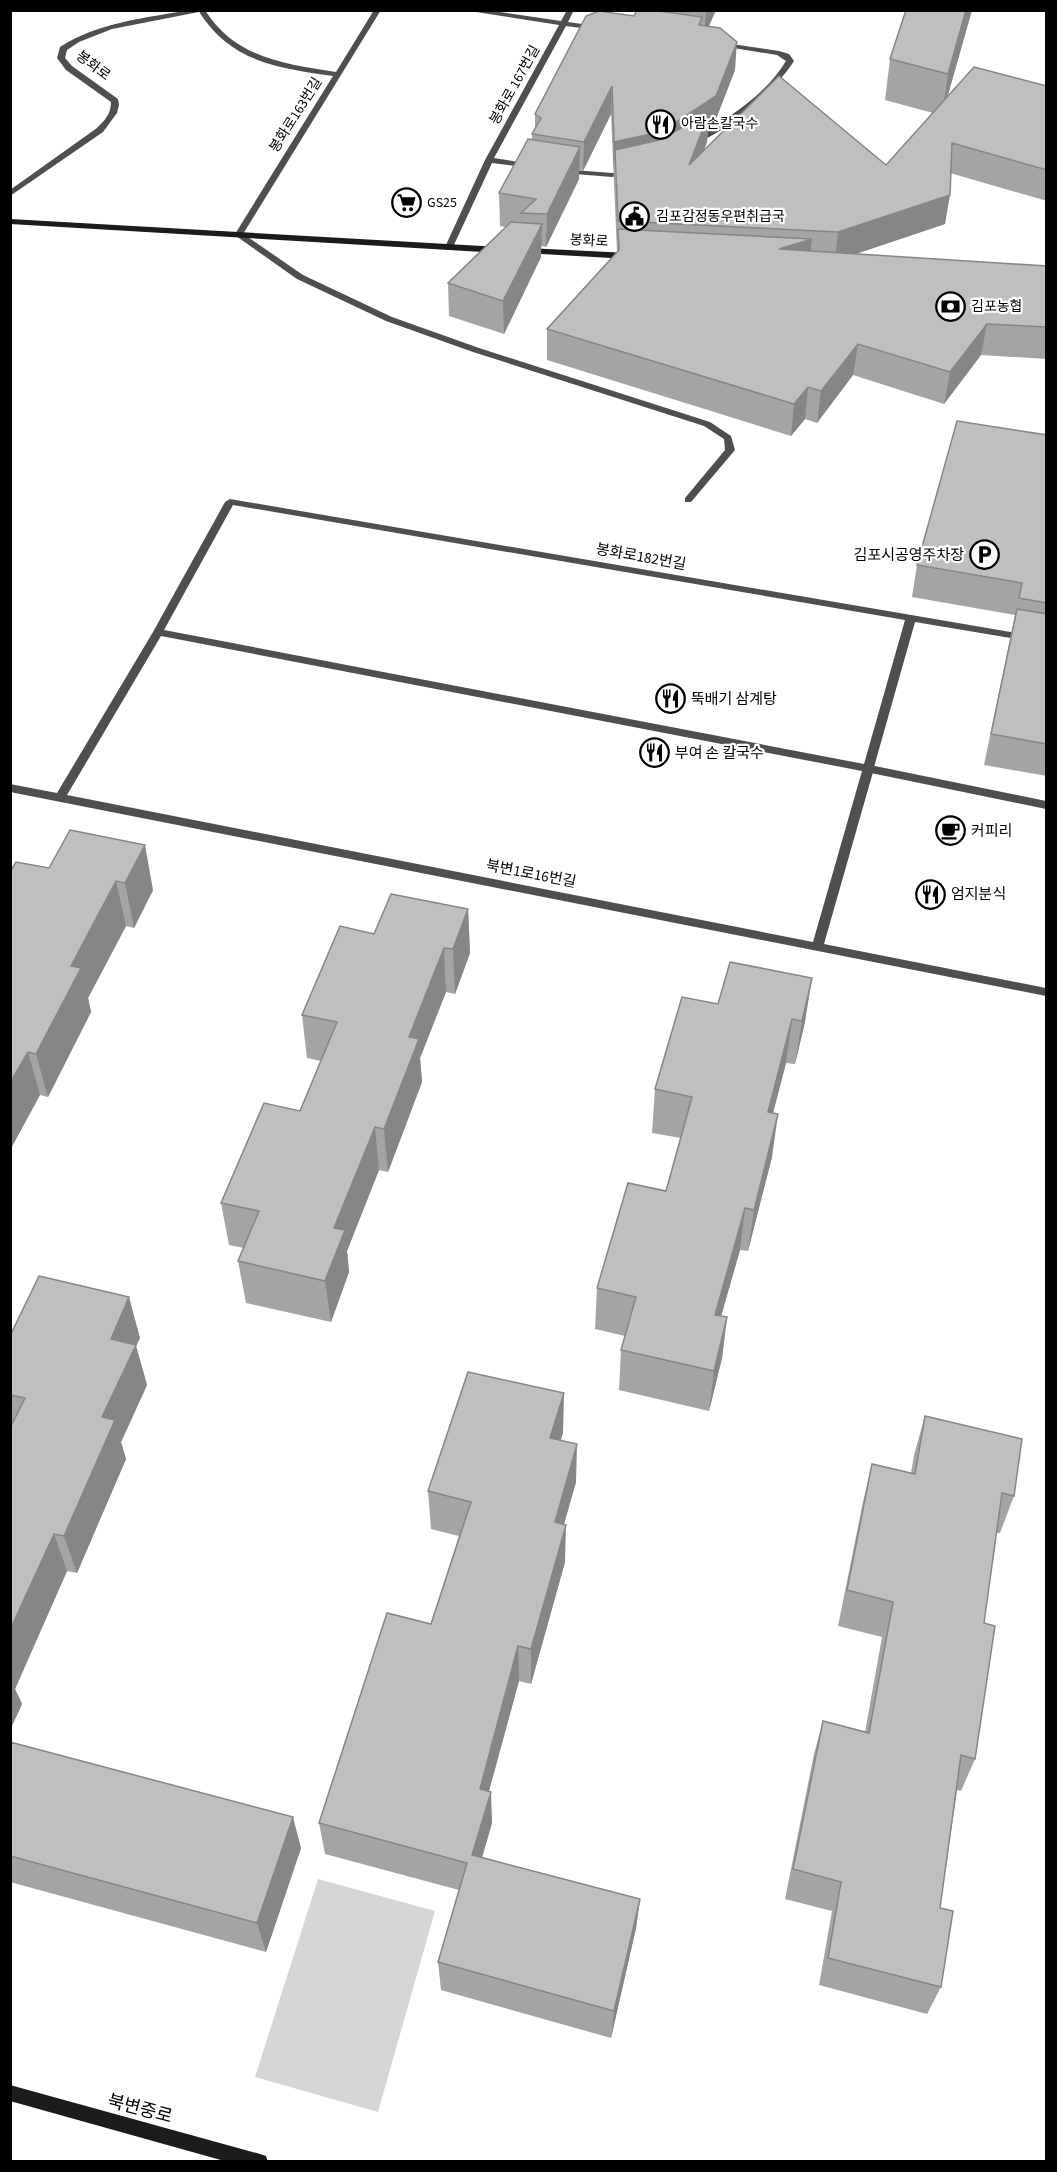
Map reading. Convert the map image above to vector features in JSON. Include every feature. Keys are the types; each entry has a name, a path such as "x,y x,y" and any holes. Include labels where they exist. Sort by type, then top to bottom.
{"street":[{"name":"봉화로163번길","path":"239,234 378,10"},
{"path":"466,10 609,30"},
{"name":"봉화로 167번길","path":"449,247 489,160 571,10"},
{"path":"201,11 220,35 257,58 283,66 337,74"},
{"name":"봉화로","path":"10,194 100,130 111,118 116,108 115,101 69,68 61,58 63,49 72,41 86,35 201,11"},
{"path":"692,144 722,126 762,93 785,72 790,61 786,56 778,53 710,43"},
{"path":"489,160 535,167"},
{"path":"558,170 612,175 634,171"},
{"path":"10,221 508,250"},
{"path":"239,234 300,277 389,319 476,350 707,424 728,438 730,450 688,500"},
{"name":"봉화로","path":"520,250 637,256"},
{"name":"봉화로182번길","path":"158,632 231,502 1047,641"},
{"path":"818,945 870,769 911,618"},
{"path":"60,798 158,632 1047,805"},
{"name":"북변1로16번길","path":"10,788 818,945 1047,992"},
{"name":"북변중로","path":"10,2093 260,2162"}],"shaded area":[{"path":"318,1879 435,1911 378,2112 255,2077"}],"building":[{"path":"637,10 702,17 699,25 720,28 737,42 716,96 678,121 646,135 614,142 612,86 584,142 532,134 541,118 535,114 586,16 599,11 634,16"},
{"path":"906,10 966,10 948,74 890,59"},
{"path":"974,67 1047,86 1047,170 952,143 950,195 838,232 618,221 615,150 659,140 709,113 689,165 779,76 886,165"},
{"path":"528,139 580,147 547,214 521,213 536,199 499,193"},
{"path":"511,222 542,224 503,301 448,283"},
{"path":"618,229 812,239 779,249 1047,266 1047,327 987,324 950,372 858,344 821,391 808,387 794,404 547,329 619,250"},
{"path":"957,421 1047,435 1047,603 1019,598 1022,583 917,565"},
{"path":"1017,609 1047,614 1047,744 991,734"},
{"path":"70,830 145,845 125,883 116,881 71,966 81,968 36,1054 28,1052 10,1083 10,872 16,862 49,868"},
{"path":"391,894 468,909 453,949 444,948 409,1037 419,1039 384,1129 375,1127 334,1228 345,1230 325,1281 238,1261 259,1211 221,1203 264,1103 300,1111 337,1022 302,1015 340,926 374,934"},
{"path":"730,962 812,978 802,1021 792,1019 768,1112 778,1114 754,1210 745,1208 715,1315 727,1317 714,1371 621,1350 636,1297 597,1288 628,1183 666,1191 692,1097 655,1089 682,997 718,1004"},
{"path":"39,1276 129,1297 111,1339 136,1345 102,1417 115,1420 64,1536 54,1534 10,1630 10,1428 25,1398 10,1395 10,1336"},
{"path":"468,1372 564,1393 550,1438 577,1444 555,1522 566,1525 531,1649 518,1646 480,1789 491,1792 472,1855 640,1899 614,2011 438,1962 467,1863 319,1823 387,1613 431,1624 471,1502 428,1491"},
{"path":"925,1416 1022,1439 1014,1496 1002,1493 984,1623 995,1626 975,1759 961,1755 940,1908 953,1911 941,1987 828,1958 841,1882 793,1869 823,1721 869,1733 893,1602 847,1590 872,1464 915,1474"},
{"path":"10,1742 293,1817 257,1923 10,1856"}],"place":[{"name":"아람손칼국수","path":"660,124"},
{"name":"GS25","path":"406,203"},
{"name":"김포감정동우편취급국","path":"635,217"},
{"name":"김포농협","path":"950,307"},
{"name":"김포시공영주차장","path":"985,555"},
{"name":"뚝배기 삼계탕","path":"670,699"},
{"name":"부여 손 칼국수","path":"654,753"},
{"name":"커피리","path":"950,831"},
{"name":"엄지분식","path":"930,894"}]}
